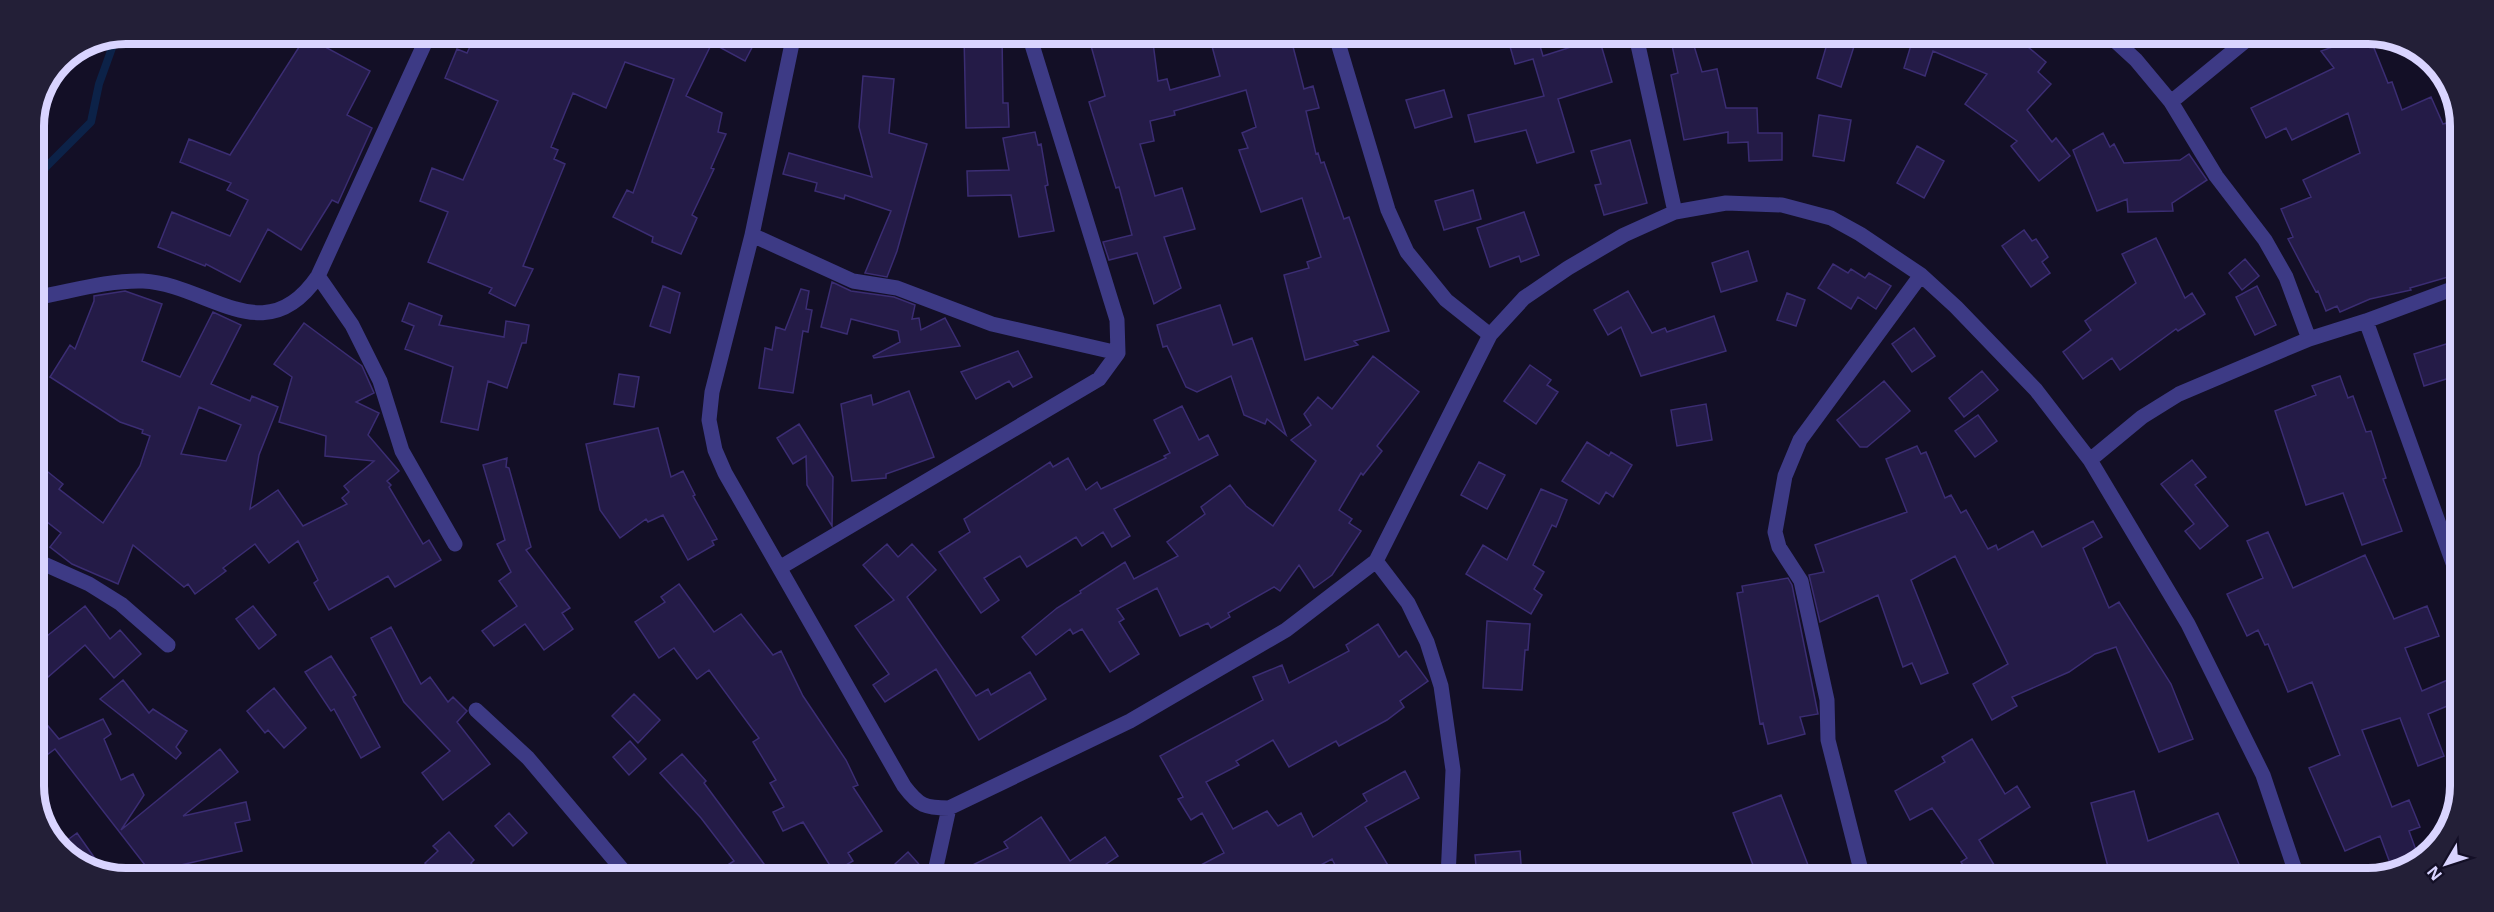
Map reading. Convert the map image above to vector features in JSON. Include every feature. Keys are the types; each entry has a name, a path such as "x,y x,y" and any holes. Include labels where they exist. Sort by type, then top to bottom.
{"street":[{"path":"44,296 123,281 167,284 239,312 257,313 278,310 296,301 318,276 424,44"},
{"path":"792,44 752,235 712,392 709,420 715,450 725,473 781,567 904,786 915,801 930,808 949,808 1130,721 1286,630 1376,561 1490,335 1524,298 1568,268 1624,235 1675,212 1726,203 1782,205 1831,218 1860,234 1921,275 1956,307 2036,390 2090,460 2188,624 2263,775 2294,868"},
{"path":"781,567 1099,379 1118,353 1117,320 1032,44"},
{"path":"1338,44 1388,210 1407,252 1446,300 1490,335"},
{"path":"1638,44 1675,212"},
{"path":"2118,44 2136,60 2171,102 2216,176 2265,240 2286,277 2309,339"},
{"path":"2171,102 2242,44"},
{"path":"752,235 853,280 897,288 992,324 1118,353"},
{"path":"1860,868 1828,740 1827,700 1801,581 1779,547 1775,532 1785,476 1800,440 1921,275"},
{"path":"318,276 352,325 380,381 402,452 455,544"},
{"path":"2090,460 2142,417 2179,394 2309,339 2366,321 2450,290"},
{"path":"2366,321 2450,555"},
{"path":"1376,561 1408,603 1427,642 1441,687 1453,770 1449,868"},
{"path":"44,564 89,584 105,594 168,645"},
{"path":"476,710 528,758 621,868"},
{"path":"936,868 949,808"}],"building":[{"path":"301,44 326,44 325,47 370,71 347,115 372,128 338,203 332,200 301,250 268,229 240,282 206,264 205,266 158,247 172,212 230,236 248,200 227,190 231,183 180,162 189,139 230,155"},
{"path":"471,44 712,44 686,96 722,113 718,132 726,134 711,168 714,169 692,215 697,218 681,254 652,242 653,237 613,217 627,190 633,193 674,79 625,62 606,108 573,93 551,147 558,150 554,159 565,164 523,266 533,269 515,306 489,293 492,288 428,262 448,212 420,201 432,168 463,180 498,101 445,78 457,49 467,53"},
{"path":"714,44 754,44 745,61"},
{"path":"964,44 1002,44 1003,103 1008,103 1009,127 966,128"},
{"path":"1091,44 1153,44 1158,81 1167,79 1170,90 1220,76 1211,44 1292,44 1304,89 1313,86 1319,108 1306,111 1316,154 1318,153 1321,163 1324,162 1344,219 1349,217 1389,331 1354,341 1358,345 1305,360 1284,275 1309,268 1307,262 1321,257 1302,198 1261,212 1239,150 1248,148 1242,133 1256,127 1246,90 1174,111 1175,115 1150,121 1154,141 1140,144 1155,196 1182,188 1195,229 1164,237 1181,288 1154,304 1137,253 1109,260 1103,242 1132,235 1119,187 1116,188 1089,102 1105,96"},
{"path":"1509,44 1539,44 1543,56 1580,44 1601,44 1612,82 1558,99 1574,152 1537,163 1526,130 1475,142 1468,115 1544,96 1533,59 1515,64"},
{"path":"1672,44 1693,44 1702,72 1717,69 1726,108 1757,108 1758,133 1782,133 1782,160 1749,161 1748,142 1728,143 1728,132 1684,140 1671,75 1678,73"},
{"path":"1827,44 1855,44 1841,87 1817,78"},
{"path":"1911,44 2024,44 2046,62 2038,72 2051,84 2027,110 2052,142 2056,138 2070,156 2039,181 2011,146 2017,141 1965,104 1987,74 1933,51 1925,76 1904,68"},
{"path":"2341,44 2372,44 2388,83 2392,82 2402,110 2431,97 2443,124 2450,122 2450,273 2447,274 2448,277 2410,288 2411,290 2370,299 2340,312 2337,306 2326,311 2318,291 2316,292 2288,239 2293,237 2281,209 2311,197 2303,180 2360,153 2348,113 2292,140 2286,128 2266,138 2251,108 2334,68 2321,51"},
{"path":"863,76 894,79 889,133 927,144 897,251 887,277 865,273 891,211 845,195 844,199 815,191 817,183 783,174 789,153 872,177 859,127"},
{"path":"1444,90 1452,117 1415,128 1406,100"},
{"path":"1819,115 1851,120 1844,161 1813,156"},
{"path":"1035,132 1038,145 1041,144 1048,185 1045,186 1054,231 1019,237 1011,195 968,196 967,171 1009,170 1003,138"},
{"path":"2103,133 2110,147 2114,144 2124,163 2180,160 2189,154 2207,180 2172,203 2173,211 2128,212 2127,199 2097,211 2073,150"},
{"path":"1630,140 1647,203 1604,215 1595,185 1601,184 1591,151"},
{"path":"1917,146 1944,161 1924,198 1897,183"},
{"path":"1473,190 1481,219 1444,230 1435,201"},
{"path":"1524,212 1539,255 1521,262 1519,256 1490,267 1477,228"},
{"path":"2024,230 2032,241 2036,239 2048,257 2042,262 2050,273 2031,287 2002,246"},
{"path":"2156,238 2185,298 2192,293 2205,314 2178,331 2176,329 2120,370 2112,358 2083,379 2063,352 2091,330 2085,321 2136,283 2122,254"},
{"path":"1748,251 1757,281 1721,292 1712,263"},
{"path":"2245,259 2259,276 2242,290 2229,273"},
{"path":"1833,264 1848,273 1851,269 1865,278 1869,273 1891,286 1876,309 1858,297 1851,309 1818,288"},
{"path":"832,282 851,291 894,297 915,305 912,319 919,318 921,330 945,318 960,346 874,358 873,356 900,342 898,331 851,319 847,334 821,327"},
{"path":"663,286 680,293 670,333 650,326"},
{"path":"2257,286 2276,325 2255,335 2236,297"},
{"path":"801,289 809,291 806,309 812,310 808,332 803,331 793,393 759,388 765,348 772,350 776,327 785,330"},
{"path":"125,291 162,304 142,361 180,377 213,312 241,325 211,384 250,401 252,396 278,407 259,455 250,509 278,490 303,526 347,504 342,498 349,492 344,486 374,461 325,456 326,436 279,422 292,377 274,364 304,323 362,366 374,393 356,402 379,413 368,435 399,471 387,481 391,485 389,487 423,544 429,540 441,560 395,587 388,576 329,610 314,583 318,580 298,541 269,563 255,544 223,568 226,571 195,594 188,584 184,587 133,545 118,584 72,564 50,547 61,533 44,520 44,469 63,484 59,489 103,523 140,466 150,436 142,433 143,430 120,422 50,377 70,345 75,349 94,296","holes":["199,407 241,425 226,461 181,454"]},
{"path":"1628,291 1652,333 1665,328 1667,332 1714,316 1726,351 1641,376 1621,327 1608,335 1594,310"},
{"path":"1787,293 1805,300 1796,326 1777,320"},
{"path":"409,303 442,316 439,325 504,337 506,321 529,325 526,343 522,343 507,388 488,381 478,430 441,422 453,367 405,349 414,326 402,321"},
{"path":"1220,305 1233,345 1252,338 1286,435 1267,419 1265,424 1244,415 1231,376 1197,392 1186,387 1167,346 1163,347 1157,325"},
{"path":"1914,328 1935,356 1912,372 1892,344"},
{"path":"2450,343 2450,378 2424,386 2414,354"},
{"path":"1018,351 1032,377 1013,387 1009,381 976,399 961,372"},
{"path":"1373,356 1419,392 1377,446 1382,451 1363,475 1361,473 1339,510 1352,519 1349,523 1361,531 1332,575 1314,588 1299,565 1280,591 1274,587 1228,613 1230,617 1211,628 1208,623 1180,636 1157,588 1117,609 1124,619 1119,622 1139,654 1110,672 1082,629 1073,634 1070,629 1036,655 1022,637 1057,608 1081,593 1080,591 1125,562 1134,579 1178,556 1167,542 1205,514 1201,507 1230,485 1246,506 1273,526 1316,461 1291,440 1311,425 1304,414 1318,397 1332,409"},
{"path":"1530,365 1551,380 1547,385 1558,392 1536,424 1504,401"},
{"path":"1982,371 1998,390 1964,417 1949,398"},
{"path":"619,374 639,377 634,407 614,404"},
{"path":"2340,376 2348,398 2353,396 2366,432 2371,431 2386,478 2383,479 2402,531 2362,545 2343,493 2306,505 2275,411 2316,395 2312,386"},
{"path":"1884,381 1910,411 1867,447 1860,447 1837,420"},
{"path":"909,391 934,457 886,474 886,478 852,481 841,404 871,395 873,405"},
{"path":"1706,404 1712,440 1677,446 1671,410"},
{"path":"1182,406 1199,440 1208,435 1218,455 1114,509 1130,536 1112,547 1103,532 1082,546 1076,537 1027,567 1020,556 984,578 999,600 981,613 939,552 970,532 964,519 1050,462 1053,467 1068,458 1086,490 1097,482 1101,489 1166,458 1164,456 1170,453 1154,420"},
{"path":"1978,415 1997,441 1975,457 1955,431"},
{"path":"799,424 833,477 832,526 807,485 806,456 793,464 777,438"},
{"path":"658,428 671,477 683,471 695,495 693,496 717,539 712,541 714,545 688,560 663,515 648,522 646,519 620,538 600,510 586,444"},
{"path":"1587,442 1609,456 1611,452 1632,465 1613,497 1606,492 1599,504 1562,481"},
{"path":"1917,446 1921,454 1926,452 1945,498 1951,495 1961,513 1966,510 1988,549 1996,545 1998,550 2033,531 2042,547 2093,521 2102,537 2083,548 2109,608 2119,602 2171,684 2193,739 2159,752 2116,647 2095,654 2069,672 2012,697 2017,706 1992,720 1973,684 2008,664 1955,556 1911,580 1948,673 1921,684 1912,663 1903,667 1878,595 1820,622 1809,575 1824,572 1815,545 1907,512 1886,459"},
{"path":"507,458 506,467 509,468 531,547 526,550 570,608 562,613 573,629 544,650 525,624 494,646 482,631 517,606 499,581 511,572 497,544 505,540 483,465"},
{"path":"2192,460 2206,477 2195,485 2228,526 2200,549 2185,531 2194,524 2161,484"},
{"path":"1479,462 1505,475 1487,509 1461,495"},
{"path":"1541,489 1567,500 1556,527 1552,525 1533,565 1544,572 1534,589 1542,595 1531,614 1466,574 1483,545 1507,560"},
{"path":"2268,532 2293,588 2365,555 2394,619 2427,606 2439,636 2405,648 2422,691 2450,679 2450,705 2428,714 2444,756 2418,766 2400,718 2362,730 2392,807 2409,800 2420,827 2409,831 2416,852 2404,860 2391,865 2380,836 2345,851 2309,768 2340,755 2312,682 2288,692 2268,644 2265,645 2258,630 2247,636 2227,594 2263,578 2247,541"},
{"path":"887,544 898,557 912,544 936,570 907,597 976,696 988,689 991,695 1030,672 1046,699 979,740 936,669 885,702 873,685 889,674 855,626 894,600 863,565"},
{"path":"1788,578 1792,585 1818,714 1800,717 1805,734 1768,744 1763,723 1760,724 1737,593 1743,592 1742,586"},
{"path":"679,584 714,632 741,614 773,655 781,651 803,696 846,760 858,785 853,787 882,831 848,853 853,861 841,868 832,868 803,822 783,831 773,812 784,807 770,783 776,780 753,742 759,738 709,670 697,679 674,648 659,658 635,622 665,602 661,597"},
{"path":"85,606 110,639 120,630 141,654 114,678 85,645 44,680 44,638"},
{"path":"253,606 276,635 259,649 236,619"},
{"path":"1487,621 1530,624 1528,650 1525,650 1522,690 1483,688"},
{"path":"1378,624 1399,657 1406,651 1428,681 1400,701 1404,707 1387,720 1339,746 1336,741 1289,767 1273,740 1236,761 1239,765 1206,782 1233,829 1267,811 1278,826 1301,813 1313,837 1367,801 1363,794 1405,771 1419,798 1365,827 1390,868 1336,868 1332,859 1315,868 1195,868 1224,853 1202,813 1191,820 1178,799 1183,797 1160,756 1263,700 1253,677 1282,665 1289,683 1349,651 1346,645"},
{"path":"391,627 421,684 430,677 448,702 453,697 467,711 457,722 490,764 443,800 422,773 450,751 404,702 371,638"},
{"path":"331,656 356,695 353,697 380,747 361,758 334,709 331,711 305,672"},
{"path":"123,680 149,713 153,709 187,731 176,747 181,753 176,759 100,699"},
{"path":"274,688 306,728 284,748 268,730 265,733 247,711"},
{"path":"634,694 660,720 638,743 612,716"},
{"path":"103,719 111,734 104,739 121,780 133,774 144,795 121,830 220,749 238,772 183,816 246,802 250,820 235,823 242,851 181,865 183,868 147,868 55,749 44,757 44,721 59,739"},
{"path":"1972,739 2005,794 2017,786 2030,807 1979,840 1996,868 1965,868 1961,862 1967,858 1932,808 1910,820 1895,791 1945,762 1942,757"},
{"path":"630,741 646,759 629,775 613,757"},
{"path":"682,754 706,781 704,783 767,868 723,868 734,861 701,818 660,773"},
{"path":"2134,791 2148,841 2218,813 2240,868 2108,868 2091,803"},
{"path":"1781,795 1809,868 1754,868 1733,813"},
{"path":"509,813 527,833 513,846 495,826"},
{"path":"1041,817 1070,861 1105,837 1118,856 1100,868 967,868 1008,848 1004,842"},
{"path":"449,832 474,860 471,863 475,868 429,868 425,863 438,851 433,846"},
{"path":"77,833 99,864 76,851 66,841"},
{"path":"1520,851 1521,868 1476,868 1475,855"},
{"path":"908,852 922,868 891,868"}],"waterway":[{"path":"44,170 91,122 99,84 113,45"}]}
